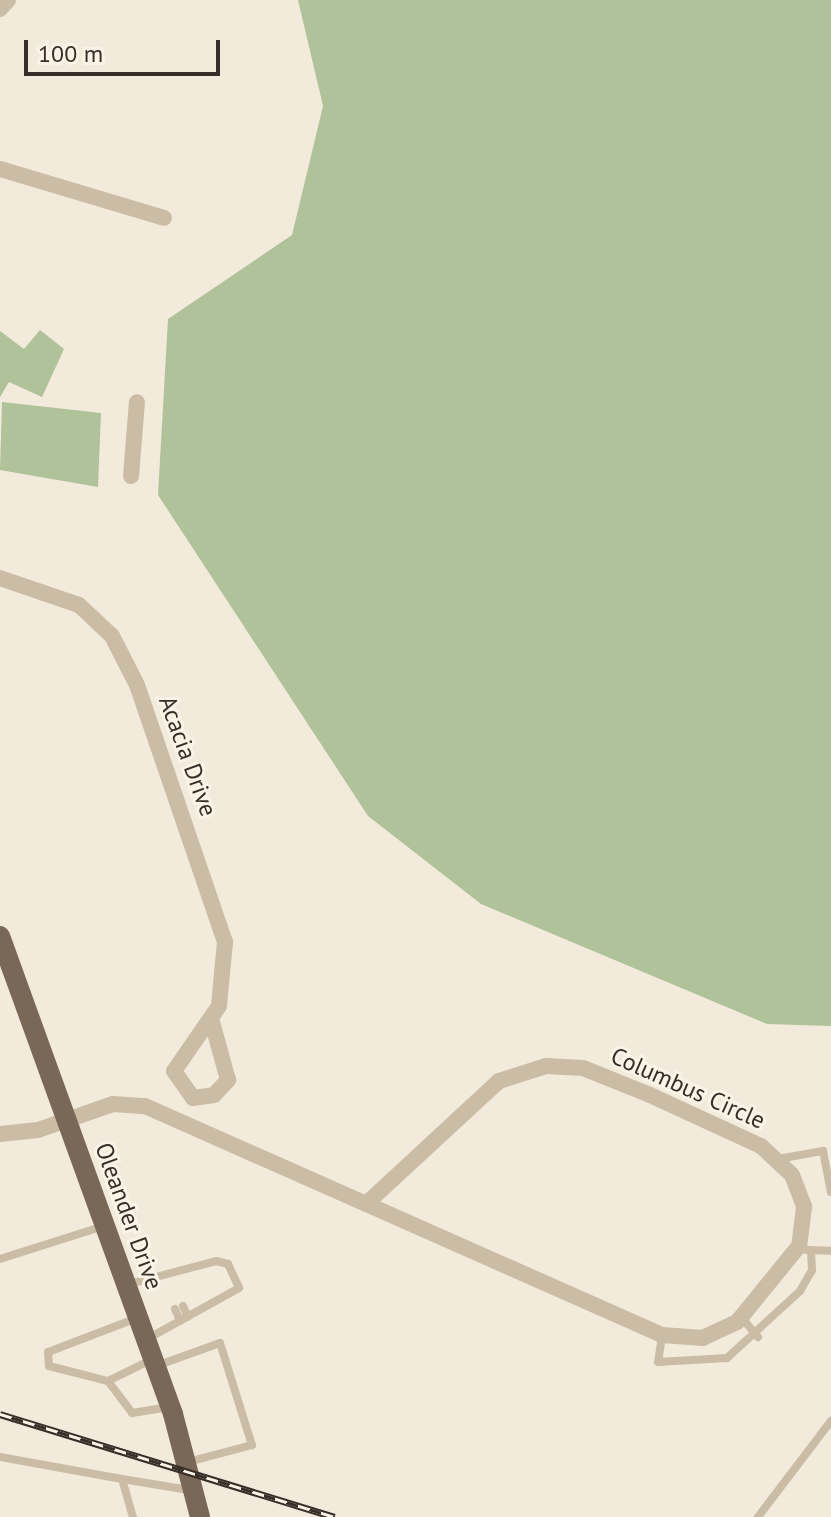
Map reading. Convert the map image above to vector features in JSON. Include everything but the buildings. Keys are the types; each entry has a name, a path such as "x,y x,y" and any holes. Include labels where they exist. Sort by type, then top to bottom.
{"main road":[{"name":"Oleander Drive","path":"0,936 170,1407 200,1517"}],"street":[{"path":"0,9 8,0"},
{"path":"0,169 164,218"},
{"path":"131,476 137,402"},
{"name":"Acacia Drive","path":"0,578 79,605 127,661 221,924 225,979 212,1022 176,1062 178,1087 193,1098 214,1095 228,1080 212,1022"},
{"name":"Columbus Circle","path":"0,1134 66,1120 113,1104 145,1106 366,1204 662,1335 703,1338 742,1318 804,1250 804,1207 778,1159 600,1074 546,1066 499,1081 366,1204"}],"lane":[{"path":"778,1159 823,1151 831,1192"},
{"path":"0,1259 105,1225"},
{"path":"662,1335 658,1362 698,1365 727,1358 758,1337 800,1291 812,1270 804,1250 831,1251"},
{"path":"126,1285 228,1264 239,1288 146,1339"},
{"path":"168,1274 172,1285"},
{"path":"179,1307 184,1319"},
{"path":"138,1318 48,1352 49,1366 108,1381 220,1343 252,1445 187,1462"},
{"path":"742,1318 758,1337"},
{"path":"108,1381 132,1413 170,1407"},
{"path":"758,1517 831,1421"},
{"path":"0,1457 194,1490"},
{"path":"122,1479 133,1517"}],"green space":[{"path":"298,0 831,0 831,1026 767,1024 481,904 368,816 158,495 168,319 292,235 323,106"},
{"path":"40,330 64,349 42,397 9,382 0,397 0,331 24,349"},
{"path":"2,402 101,413 98,487 0,470"}],"railway":[{"path":"0,1414 334,1517"}]}
